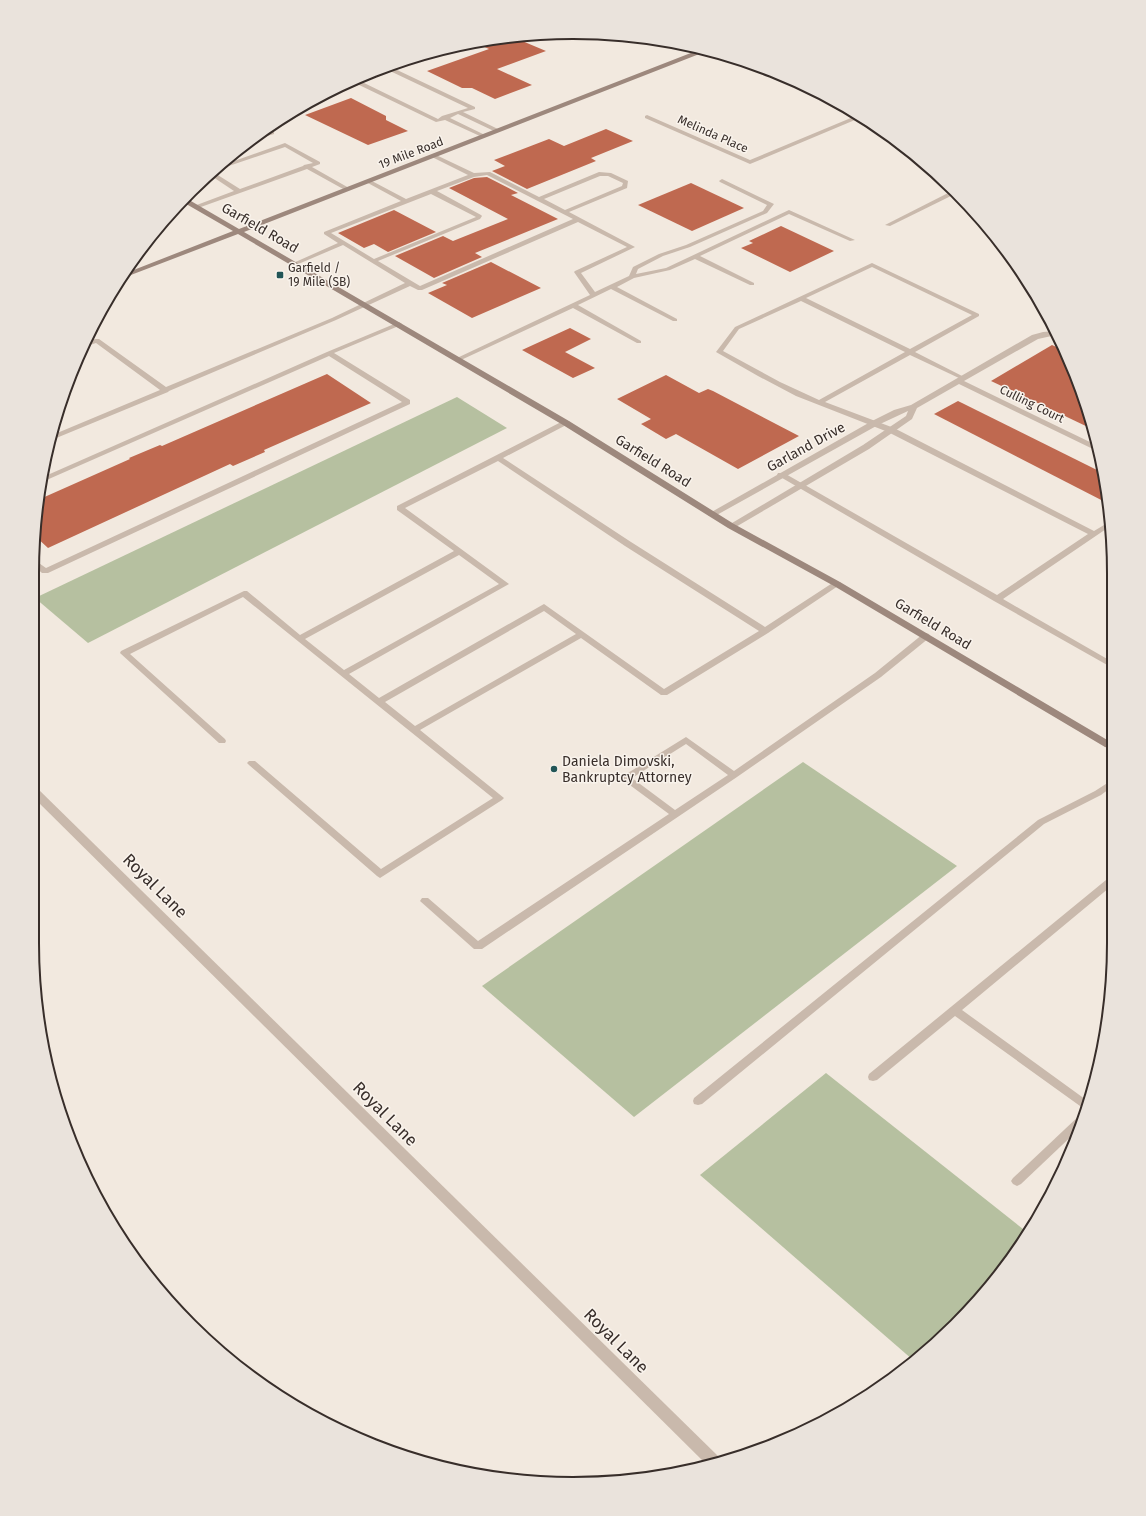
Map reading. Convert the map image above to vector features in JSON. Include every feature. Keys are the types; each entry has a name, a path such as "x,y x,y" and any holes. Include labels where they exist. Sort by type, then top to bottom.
{"main road":[{"name":"19 Mile Road","path":"131,273 696,53"},
{"name":"Garfield Road","path":"188,202 400,324 566,423 731,526 837,584 1107,744"}],"street":[{"name":"Melinda Place","path":"646,117 750,162 853,119"},
{"path":"888,225 950,194"},
{"name":"Garland Drive","path":"712,514 875,423 897,412 914,407 1035,337 1050,334"},
{"name":"Culling Court","path":"961,380 1092,446"},
{"name":"Garland Drive","path":"731,526 891,430 909,417 914,407"},
{"name":"Royal Lane","path":"39,797 711,1459"}],"lane":[{"path":"361,84 438,121 444,117 473,108 393,70"},
{"path":"458,112 498,131"},
{"path":"444,117 484,136"},
{"path":"196,207 306,166 318,163 285,145 229,165"},
{"path":"434,156 473,175"},
{"path":"306,166 347,189"},
{"path":"579,219 420,289 326,233 473,175 488,173 579,219 632,247 577,272 594,296"},
{"path":"539,199 599,174 609,174 626,182 625,187 565,212"},
{"path":"216,176 239,191"},
{"path":"368,181 406,202"},
{"path":"632,277 635,268 661,255 688,246 765,212 770,204 722,182"},
{"path":"374,261 478,218 479,216 433,192"},
{"path":"458,359 632,277 668,269 789,212 852,240"},
{"path":"294,264 344,243"},
{"path":"695,256 752,284"},
{"path":"820,402 977,315 872,265 737,328 719,352 786,388 820,402 875,423 891,430 1094,534"},
{"path":"57,436 334,319 410,283"},
{"path":"612,287 675,320"},
{"path":"801,298 910,352 961,380"},
{"path":"573,305 640,342"},
{"path":"48,478 329,353 400,324"},
{"path":"92,342 97,340 166,390"},
{"path":"39,566 45,571 407,402 329,353"},
{"path":"343,674 505,584 400,508 566,423"},
{"path":"498,458 628,544 765,630"},
{"path":"781,475 1107,662"},
{"path":"997,599 1105,527"},
{"path":"300,638 460,552"},
{"path":"378,702 544,607 664,693 837,584"},
{"path":"222,741 124,653 244,593 499,798 380,874 252,762"},
{"path":"414,730 581,634"},
{"path":"426,901 478,946 734,775 878,675 926,636"},
{"path":"675,814 626,778 686,740 734,775"},
{"path":"698,1100 1041,822 1098,793 1107,786"},
{"path":"873,1077 1107,885"},
{"path":"955,1010 1083,1103"},
{"path":"1017,1181 1074,1127"}],"green space":[{"path":"457,397 507,428 88,643 39,601 39,596"},
{"path":"803,762 957,866 634,1117 482,986"},
{"path":"826,1073 1023,1229 997,1268 951,1321 910,1357 700,1175"}],"building":[{"path":"524,42 546,51 497,69 532,85 495,99 472,88 462,88 427,71 489,49 484,47"},
{"path":"351,98 386,116 386,120 408,131 368,145 305,115"},
{"path":"606,129 633,141 591,158 596,161 527,189 492,171 505,166 494,160 549,139 564,146"},
{"path":"487,177 518,193 511,195 558,219 475,253 482,257 434,278 395,256 443,236 453,241 508,219 449,188 474,178"},
{"path":"691,183 744,208 692,231 638,205"},
{"path":"394,210 436,232 388,252 374,244 364,248 338,233"},
{"path":"781,226 834,251 790,272 741,248 753,243 749,241"},
{"path":"491,262 541,288 472,318 428,293 447,285 442,283"},
{"path":"570,328 591,339 565,352 595,368 573,378 522,350"},
{"path":"1052,345 1056,347 1079,401 1086,426 991,381"},
{"path":"327,374 371,403 264,450 265,452 233,466 230,464 48,548 40,541 45,497 130,459 129,458 160,445 162,446"},
{"path":"666,375 699,393 708,389 713,391 799,436 738,469 676,434 666,439 641,424 651,419 617,399"},
{"path":"958,401 1097,470 1102,500 934,414"}],"place":[{"name":"Garfield / 19 Mile (SB)","path":"280,275"},
{"name":"Daniela Dimovski, Bankruptcy Attorney","path":"554,769"}]}
